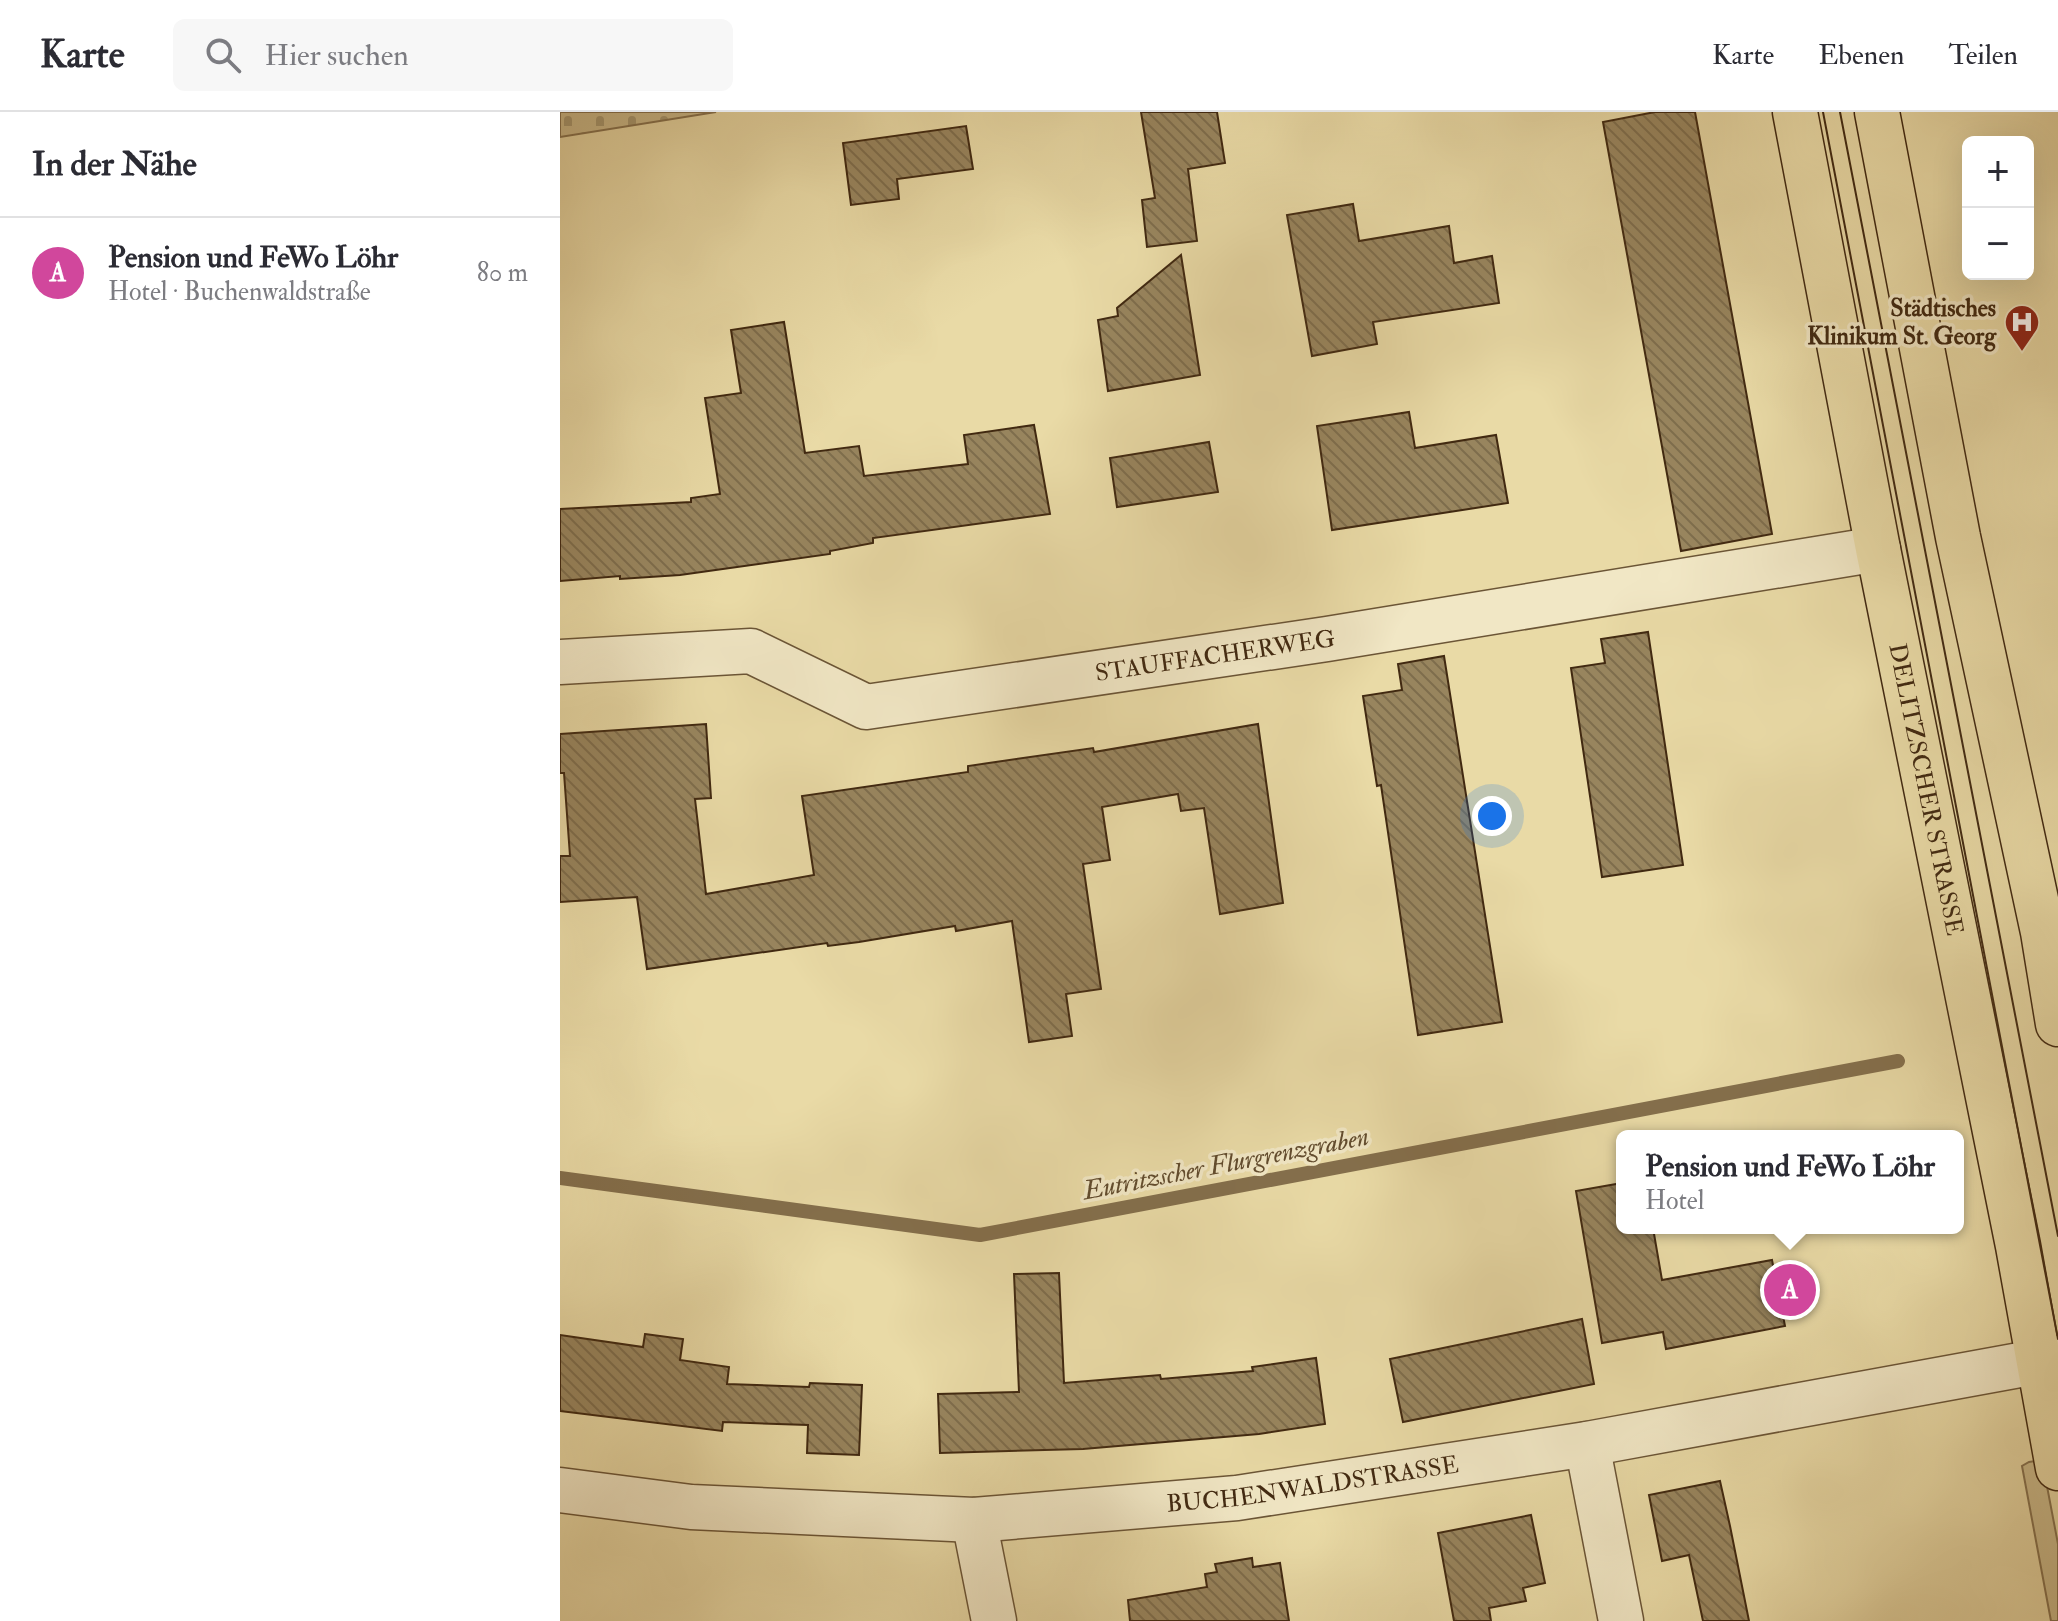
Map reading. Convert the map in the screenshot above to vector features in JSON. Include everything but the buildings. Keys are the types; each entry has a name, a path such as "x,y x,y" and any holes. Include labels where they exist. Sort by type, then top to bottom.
{"main road":[{"name":"DELITZSCHER STRASSE","path":"1795,112 1878,549 2018,1246 2048,1360 2058,1468"},
{"path":"1877,112 1958,537 2043,932 2058,1024"}],"street":[{"name":"STAUFFACHERWEG","path":"560,662 751,651 866,707 1327,639 1878,549"},
{"name":"BUCHENWALDSTRASSE","path":"560,1490 691,1507 974,1520 1237,1498 1587,1444 2048,1360"},
{"path":"1587,1444 1621,1621"},
{"path":"974,1520 994,1621"}],"green space":[{"path":"560,112 716,112 560,137"},
{"path":"2042,1460 2058,1544 2058,1621 2051,1621 2022,1466"}],"waterway":[{"name":"Eutritzscher Flurgrenzgraben","path":"560,1178 980,1235 1898,1061"}],"tram line":[{"path":"1823,112 2058,1339"},
{"path":"1840,112 2058,1236"}],"place":[{"name":"Städtisches Klinikum St. Georg","path":"2022,353"},
{"name":"Pension und FeWo Löhr","path":"1790,1290"}]}
